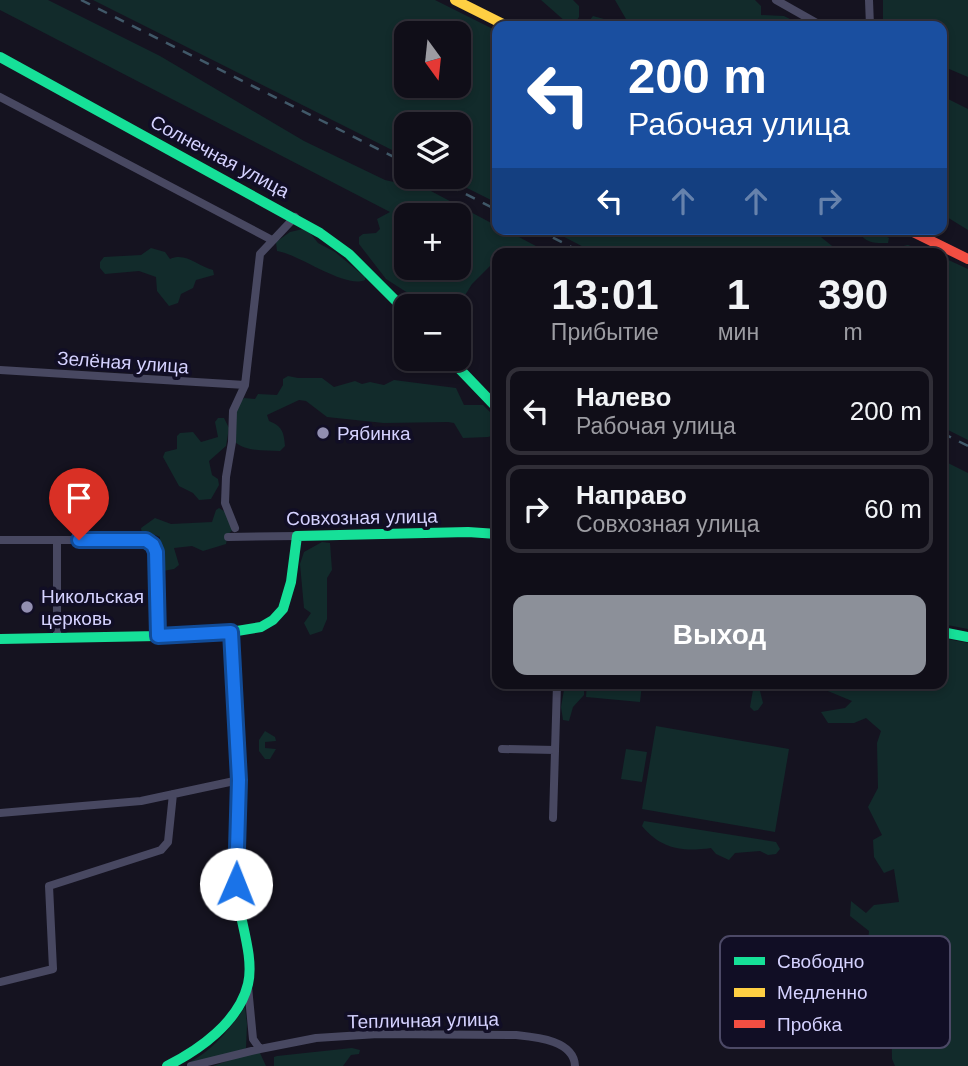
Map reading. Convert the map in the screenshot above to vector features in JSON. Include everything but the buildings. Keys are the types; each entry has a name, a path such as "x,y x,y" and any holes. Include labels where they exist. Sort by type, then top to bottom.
{"street":[{"path":"454,0 497,21"},
{"path":"776,0 813,21"},
{"path":"869,0 870,21"},
{"name":"Солнечная улица","path":"0,57 295,217 349,254 394,299"},
{"path":"0,97 272,240"},
{"path":"234,528 225,503 226,477 232,442 233,411 245,385 260,254 272,240 287,229 295,217"},
{"path":"919,235 946,248"},
{"path":"947,249 968,259"},
{"name":"Зелёная улица","path":"0,370 245,385"},
{"path":"462,371 492,403"},
{"name":"Совхозная улица","path":"228,537 492,534"},
{"path":"0,639 158,636 231,632 261,627 273,620 283,609 291,582 298,536"},
{"path":"0,540 146,540 153,545 156,552 158,636"},
{"path":"57,540 57,638"},
{"path":"231,632 239,780 236,884 248,969 253,1039 260,1049"},
{"path":"947,633 968,637"},
{"path":"553,818 557,689"},
{"path":"502,749 555,750"},
{"path":"0,813 141,801 239,780"},
{"path":"0,982 53,969 49,886 161,850 168,842 173,794"},
{"path":"167,1066 199,1048 218,1030 237,1006 248,984"},
{"name":"Тепличная улица","path":"191,1066 316,1038 378,1034 538,1037 553,1042 570,1054 575,1066"}],"green space":[{"path":"0,0 48,0 160,56 304,141 394,182 394,189 429,190 454,203 394,203 394,280 471,280 471,212 492,223 492,235 515,235 540,248 492,248 492,266 472,284 466,294 409,294 386,279 359,244 359,237 363,234 376,233 380,229 377,219 390,212 0,10"},
{"path":"93,0 435,0 492,28 492,200 469,189 471,112 394,112 394,151"},
{"path":"541,0 573,0 579,6 579,17 576,21 565,21"},
{"path":"615,0 755,0 761,6 761,15 784,16 790,19 790,21 627,21"},
{"path":"883,0 968,0 968,77 947,68 947,21 883,21"},
{"path":"593,16 607,21 589,21"},
{"path":"947,98 968,109 968,230 947,217"},
{"path":"303,229 318,243 335,252 365,277 365,280 346,280 277,251 276,242 290,232"},
{"path":"561,235 818,235 835,248 585,248"},
{"path":"883,235 889,238 888,243 875,243 862,236"},
{"path":"908,245 916,248 894,248"},
{"path":"151,248 165,252 170,259 181,257 192,260 213,270 214,275 196,280 193,288 181,294 178,303 169,306 157,291 156,277 139,271 105,274 100,268 104,257 141,255"},
{"path":"947,259 968,269 968,440 947,430"},
{"path":"288,376 322,378 334,387 355,381 384,385 394,380 456,388 464,405 483,405 492,414 492,436 463,438 454,423 448,422 384,423 327,417 306,401 299,400 267,415 269,421 280,427 283,433 285,446 280,451 251,449 235,442 235,418 240,402 244,398 255,399 258,394 277,395 283,385 283,379"},
{"path":"218,418 224,418 229,428 226,446 209,461 212,475 218,479 219,485 211,499 199,500 193,493 179,486 163,457 165,452 177,449 177,436 180,433 193,432 201,442 218,437 215,422"},
{"path":"947,462 968,473 968,629 947,625"},
{"path":"219,508 227,513 233,530 228,534 226,544 203,551 192,546 174,548 179,565 163,571 159,559 160,537 142,535 141,528 155,518 171,524 212,522"},
{"path":"322,542 330,543 332,570 327,578 327,619 322,631 310,635 304,623 311,613 304,608 300,564 304,552"},
{"path":"947,639 968,643 968,1066 895,1066 892,1059 892,1048 950,1048 950,936 868,936 869,931 850,916 851,901 866,913 874,905 899,902 894,869 884,873 874,857 873,840 882,835 868,807 878,788 877,743 881,731 866,718 854,723 828,723 821,712 845,708 852,701 823,689 947,689"},
{"path":"564,689 584,689 584,695 573,707 569,721 563,720 561,707"},
{"path":"587,689 641,689 640,702 586,697"},
{"path":"753,689 761,689 763,703 758,710 754,711 750,707"},
{"path":"656,726 789,749 775,832 642,809"},
{"path":"265,731 275,737 276,741 265,742 265,748 276,749 270,759 265,759 259,751 259,740"},
{"path":"626,749 647,752 642,782 621,779"},
{"path":"644,821 776,842 780,849 776,854 768,855 760,851 735,853 729,860 716,854 711,848 681,849 665,844 649,834 642,826"},
{"path":"245,1007 246,1048 237,1053 188,1063 220,1038"},
{"path":"352,1048 360,1050 359,1054 351,1055 343,1066 274,1066 274,1057 277,1056"},
{"path":"253,1052 260,1053 266,1066 213,1066"}],"railway":[{"path":"81,0 394,157"},
{"path":"456,189 492,207"},
{"path":"548,235 573,248"},
{"path":"947,436 968,446"}],"traffic: fast":[{"path":"0,57 320,233 349,254 394,299"},
{"path":"462,371 492,403"},
{"path":"0,639 158,636 231,632 261,627 273,620 283,609 291,582 297,536 492,534"},
{"path":"167,1066 192,1052 227,1022 243,998 250,973 236,884 239,763 231,632"},
{"path":"947,633 968,637"}],"traffic: slow":[{"path":"455,0 497,21"}],"traffic: jam":[{"path":"919,235 946,248"},
{"path":"947,249 968,259"}],"place":[{"name":"Рябинка","path":"323,433"},
{"name":"Никольская церковь","path":"27,607"}],"route":[{"path":"79,540 146,540 153,545 156,552 158,636 231,632 239,780 236,884"}]}
